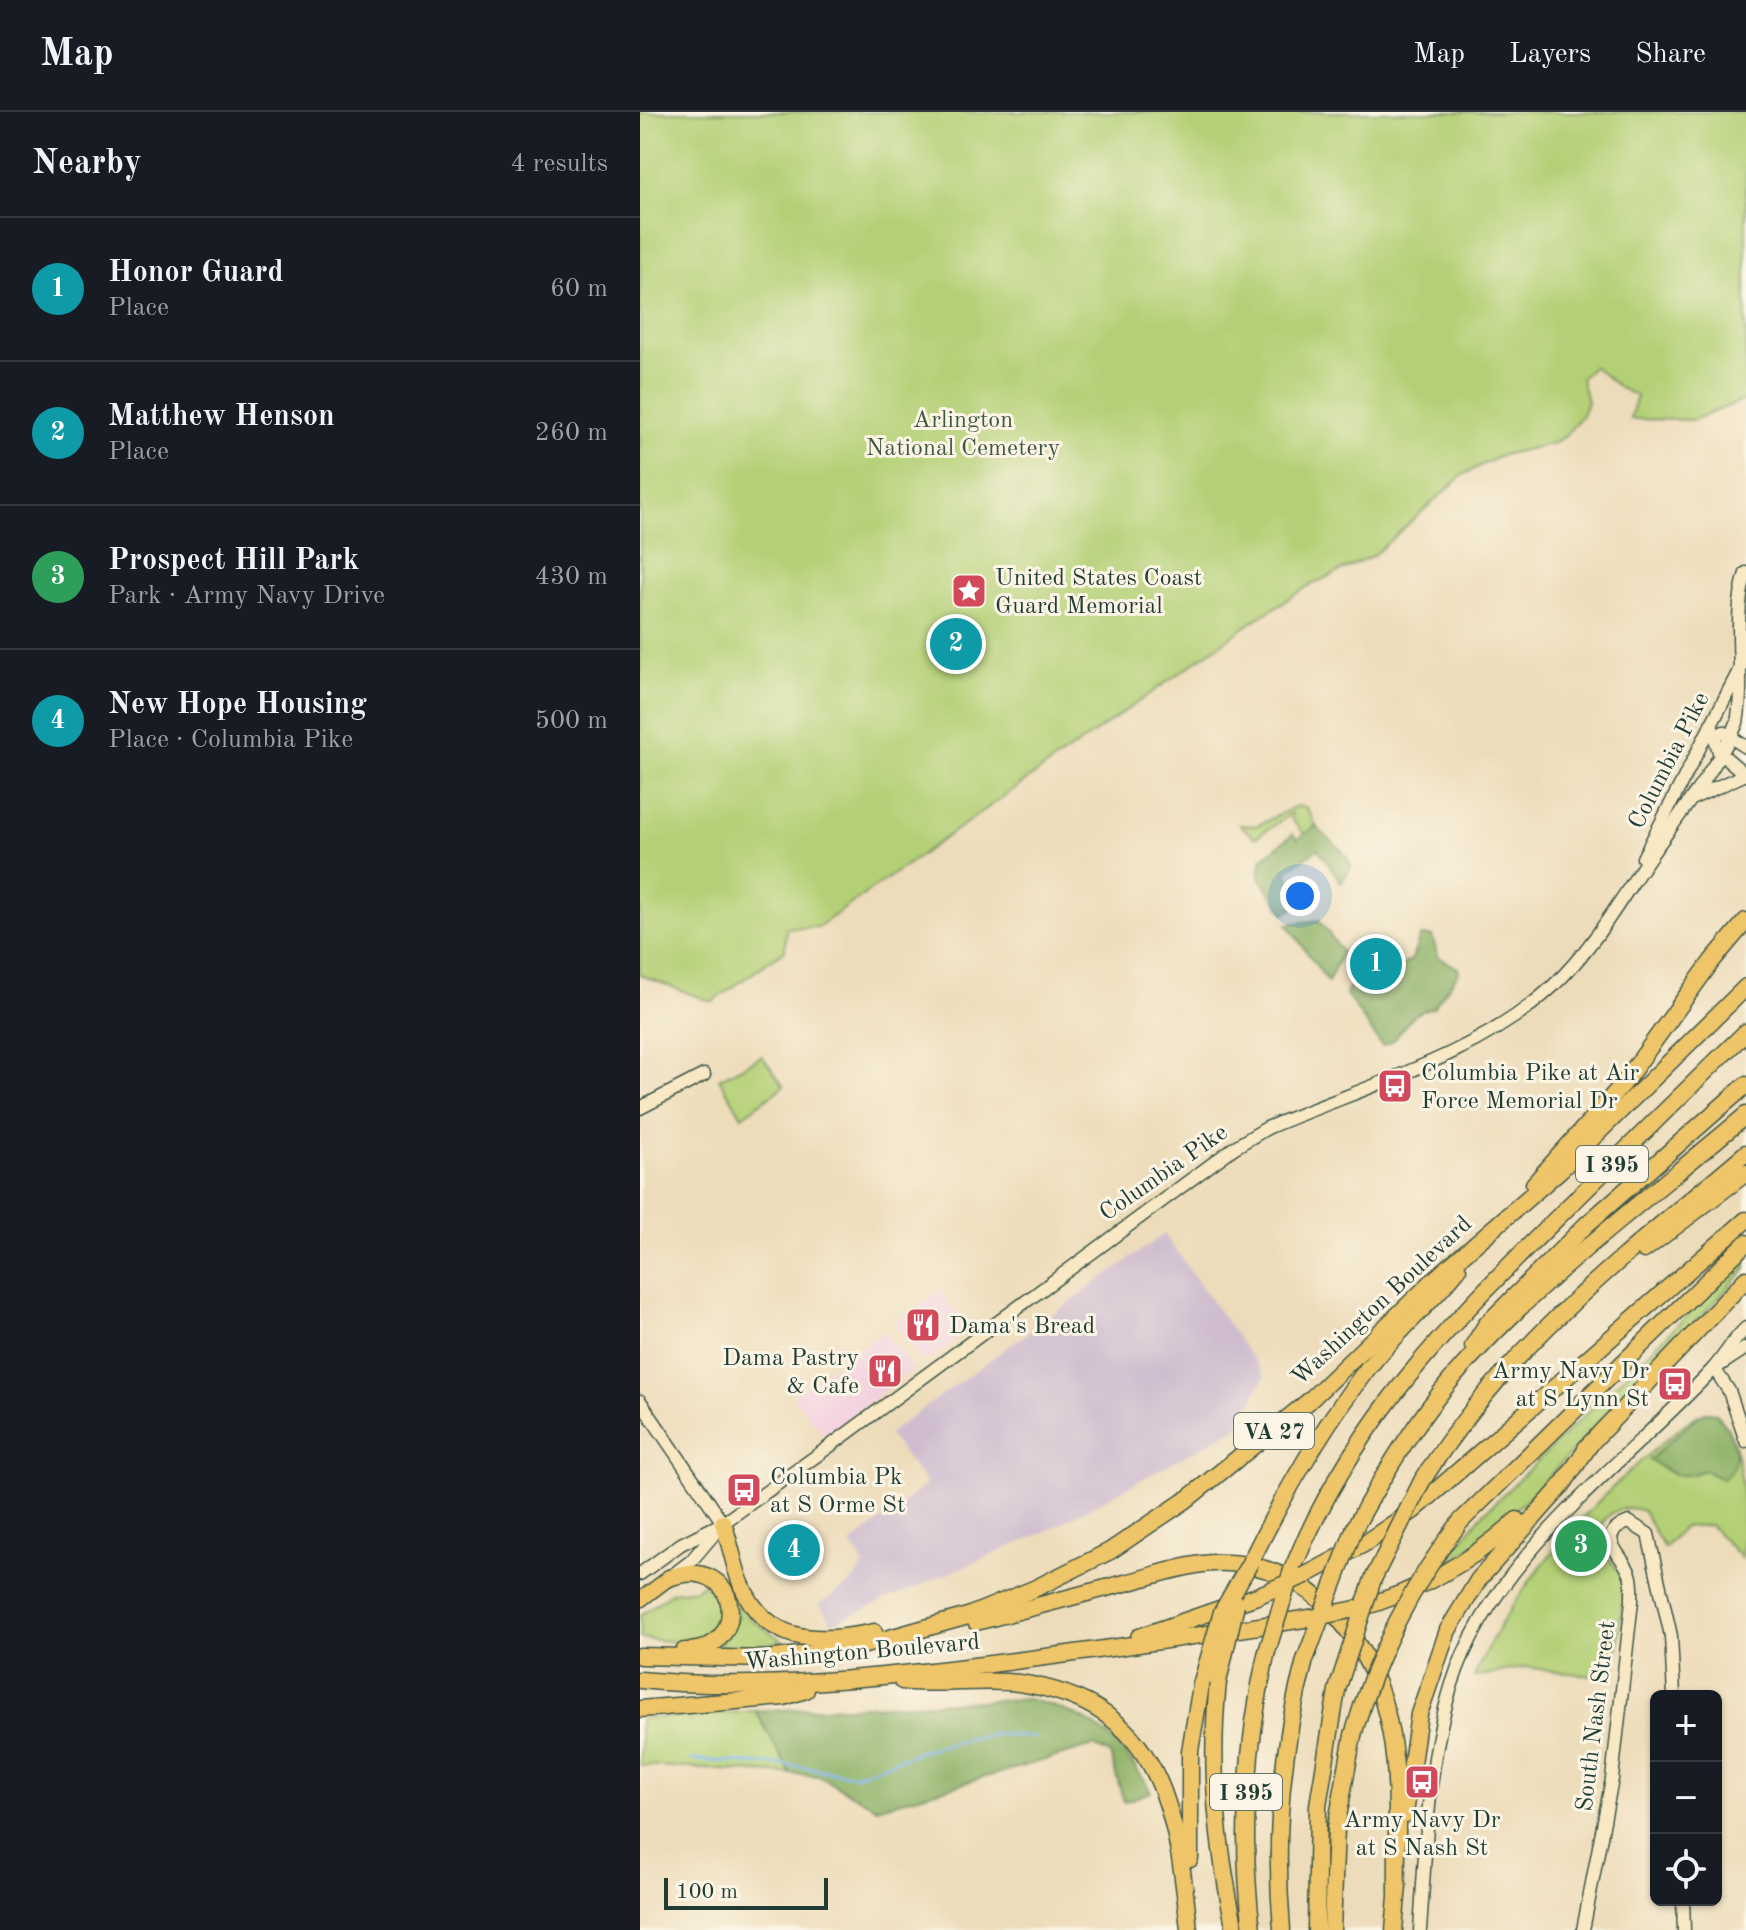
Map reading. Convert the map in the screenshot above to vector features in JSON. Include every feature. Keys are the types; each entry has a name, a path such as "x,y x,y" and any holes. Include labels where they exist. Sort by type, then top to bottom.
{"highway":[{"path":"1515,1208 1549,1163 1623,1084 1712,961 1746,921"},
{"name":"Washington Boulevard","path":"1012,1598 1110,1551 1206,1485 1309,1401 1435,1279 1560,1170 1746,987"},
{"name":"I 395","path":"1252,1930 1244,1809 1249,1746 1266,1655 1346,1460 1417,1362 1477,1297 1746,1032"},
{"path":"1282,1930 1279,1874 1282,1781 1305,1660 1355,1527 1399,1451 1453,1378 1486,1325 1578,1233 1746,1085"},
{"path":"1453,1378 1539,1292 1746,1115"},
{"name":"I 395","path":"1316,1930 1318,1805 1337,1690 1373,1579 1422,1481 1499,1373 1599,1279 1746,1153"},
{"path":"1599,1279 1667,1236 1746,1173"},
{"path":"1088,1652 1257,1596 1299,1572 1362,1545 1414,1510 1746,1220"},
{"path":"1191,1930 1189,1776 1201,1685 1222,1612 1270,1522 1366,1371 1484,1236"},
{"path":"1332,1930 1338,1815 1353,1735 1370,1681 1394,1623 1425,1570 1461,1521 1746,1243"},
{"path":"1088,1652 1310,1618 1356,1609 1411,1591 1478,1553 1520,1517 1746,1279"},
{"path":"1684,1345 1746,1293"},
{"path":"1394,1930 1414,1737 1440,1649 1479,1579 1560,1488 1591,1443"},
{"path":"723,1523 749,1600 768,1622 800,1638 849,1638 1012,1598"},
{"path":"1235,1930 1214,1805 1213,1737 1218,1682 1232,1615 1251,1561"},
{"path":"847,1650 904,1641 1196,1565 1243,1565 1300,1583 1326,1602 1348,1628 1365,1657 1384,1705 1394,1765 1397,1892"},
{"path":"640,1654 703,1650 717,1641 728,1624 727,1596 713,1578 692,1572 669,1578"},
{"name":"VA 27","path":"847,1650 968,1616 1012,1598"},
{"name":"Washington Boulevard","path":"640,1654 736,1660 847,1650"},
{"name":"Washington Boulevard","path":"640,1680 736,1685 830,1682 1088,1652"},
{"path":"877,1677 932,1685 1019,1683 1060,1693 1111,1720 1141,1750 1167,1795 1181,1857 1191,1930"},
{"path":"640,1709 784,1697 830,1682"}],"main road":[{"name":"Columbia Pike","path":"640,1574 681,1544 723,1523 1235,1147 1267,1128 1458,1048 1531,1005 1592,943 1730,737 1744,696 1742,597 1746,573"},
{"name":"Columbia Pike","path":"1632,883 1655,831 1745,659"},
{"path":"1711,724 1746,747"},
{"path":"1691,799 1746,774 1719,752 1711,724"},
{"path":"640,1108 704,1075"},
{"path":"1420,1930 1439,1733 1453,1682 1470,1640 1497,1595 1525,1560 1714,1368 1746,1328"},
{"path":"1714,1368 1746,1348"},
{"path":"1714,1368 1729,1391 1746,1441"},
{"path":"640,1401 723,1523"},
{"name":"South Nash Street","path":"1583,1930 1612,1779 1632,1601 1630,1572 1613,1547 1611,1535 1617,1527 1629,1522 1648,1534 1671,1636 1674,1690"},
{"name":"Columbia Pike","path":"640,1600 691,1561 723,1523"},
{"path":"1683,1906 1684,1930"}],"shaded area":[{"path":"1164,1234 1265,1376 1238,1427 1045,1532 832,1623 819,1604 850,1584 864,1566 851,1544 927,1484 888,1434"},
{"path":"940,1291 968,1331 929,1359 922,1359 893,1324"},
{"path":"884,1331 913,1370 824,1435 793,1396"}],"green space":[{"name":"Arlington National Cemetery","path":"640,112 1746,112 1746,399 1693,420 1630,419 1637,396 1621,389 1593,366 1581,378 1587,402 1582,415 1565,436 1554,443 1502,455 1464,474 1374,555 1307,587 1252,622 818,927 786,928 785,950 712,1002 640,975"},
{"path":"1296,806 1307,808 1316,826 1304,834 1291,819 1292,813 1255,838 1240,825 1257,826"},
{"path":"1316,826 1341,850 1351,868 1341,882 1318,849 1285,872 1304,900 1285,914 1259,876 1262,859 1293,834 1297,839"},
{"path":"1319,920 1342,952 1328,982 1287,924"},
{"path":"1420,936 1432,936 1438,957 1458,968 1459,972 1433,1008 1416,1014 1396,1037 1382,1046 1346,994 1357,971 1368,987 1412,959"},
{"path":"762,1056 784,1086 742,1116 719,1079"},
{"path":"1746,1258 1746,1269 1528,1498 1479,1542 1441,1566 1480,1517"},
{"path":"1706,1412 1715,1413 1725,1425 1738,1461 1743,1503 1741,1558 1710,1525 1684,1527 1664,1548 1643,1511 1625,1508 1617,1511 1604,1520 1600,1536 1601,1546 1619,1574 1622,1587 1614,1679 1526,1667 1474,1677 1508,1613 1577,1524 1656,1448 1686,1423"},
{"path":"1706,1412 1715,1413 1721,1419 1734,1446 1734,1465 1722,1479 1704,1470 1688,1475 1676,1474 1649,1460 1698,1416"},
{"path":"702,1584 716,1596 721,1610 718,1627 711,1635 689,1642 640,1638 640,1616 672,1592 697,1589"},
{"path":"736,1599 752,1620 783,1641 745,1648 717,1648 737,1618"},
{"path":"1027,1699 1068,1712 1101,1730 1127,1756 1151,1792 1124,1802 1110,1754 1094,1746 877,1808 819,1776 791,1774 756,1711"},
{"path":"756,1711 791,1774 640,1765 640,1719"}],"waterway":[{"path":"692,1760 787,1765 856,1775 924,1750 966,1740 996,1734 1034,1737"}],"place":[{"name":"United States Coast Guard Memorial","path":"969,591"},
{"name":"Matthew Henson","path":"956,644"},
{"name":"Honor Guard","path":"1376,964"},
{"name":"Columbia Pike at Air Force Memorial Dr","path":"1395,1086"},
{"name":"Dama's Bread","path":"923,1325"},
{"name":"Dama Pastry & Cafe","path":"885,1371"},
{"name":"Army Navy Dr at S Lynn St","path":"1675,1384"},
{"name":"Columbia Pk at S Orme St","path":"744,1490"},
{"name":"Prospect Hill Park","path":"1581,1546"},
{"name":"New Hope Housing","path":"794,1550"},
{"name":"Army Navy Dr at S Nash St","path":"1422,1782"}]}
